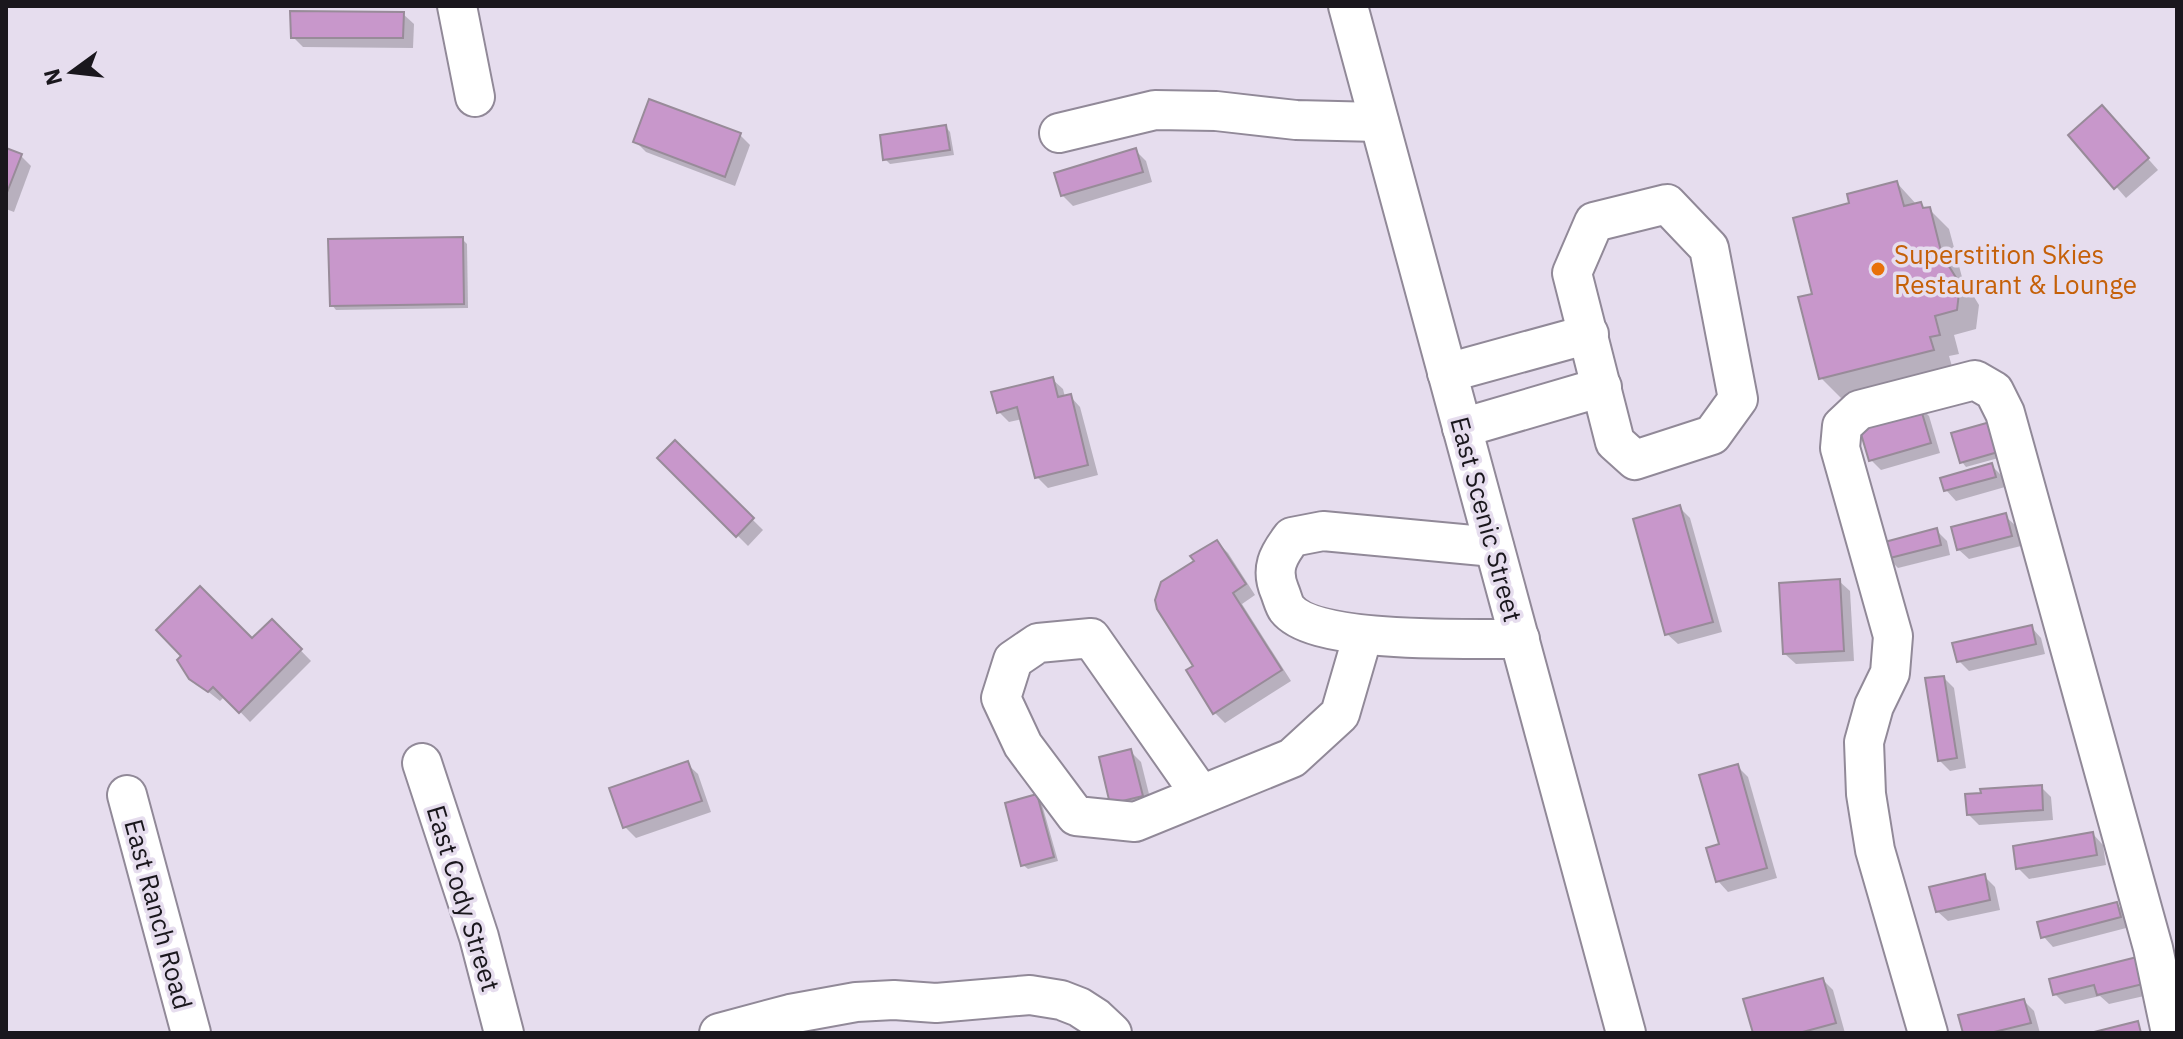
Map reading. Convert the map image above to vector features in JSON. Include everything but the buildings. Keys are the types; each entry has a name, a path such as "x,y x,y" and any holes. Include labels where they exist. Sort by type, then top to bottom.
{"street":[{"path":"457,6 475,97"},
{"name":"East Scenic Street","path":"1348,6 1626,1033"},
{"path":"1059,133 1155,110 1216,111 1296,120 1379,122"},
{"path":"1667,204 1709,248 1738,399 1712,435 1635,460 1615,442 1589,334 1572,273 1594,222 1667,204"},
{"path":"1447,373 1589,334"},
{"path":"1928,1033 1875,850 1866,794 1864,742 1874,706 1890,673 1893,636 1840,448 1842,426 1859,410 1975,380 1994,391 2005,413 2153,948 2171,1033"},
{"path":"1462,428 1602,387"},
{"path":"1494,547 1323,531 1292,537 1277,556 1275,582 1287,610 1322,629 1363,635 1520,639"},
{"path":"1201,795 1091,638 1038,643 1013,660 1001,698 1023,745 1076,816 1135,822 1292,758 1340,714 1363,635"},
{"name":"East Cody Street","path":"422,763 479,937 504,1033"},
{"name":"East Ranch Road","path":"127,795 191,1033"},
{"path":"719,1033 790,1014 856,1002 894,1000 936,1003 1030,995 1061,1000 1079,1007 1112,1033"}],"place":[{"name":"Superstition Skies Restaurant & Lounge","path":"1878,269"}]}
